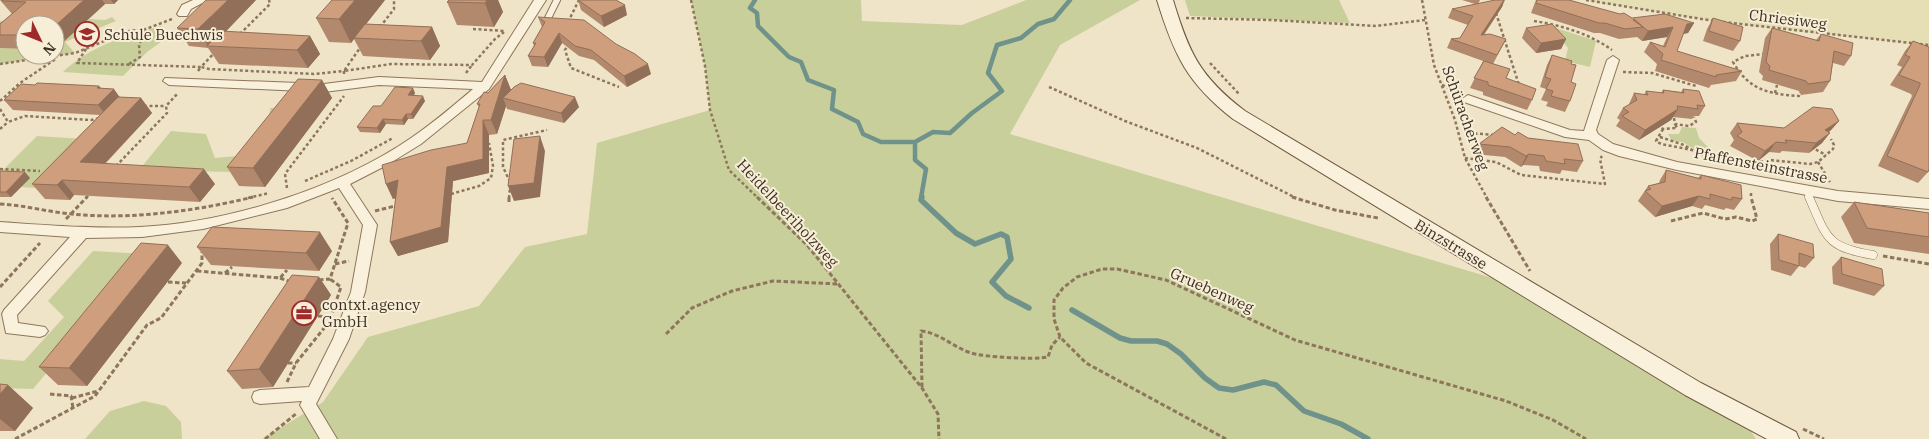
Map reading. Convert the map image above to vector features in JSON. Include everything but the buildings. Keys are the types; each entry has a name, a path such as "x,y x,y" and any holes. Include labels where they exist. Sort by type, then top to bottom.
{"main road":[{"name":"Binzstrasse","path":"1176,12 1177,42 1189,66 1210,91 1239,115 1693,389 1788,439"}],"street":[{"path":"183,14 186,7 202,0"},
{"path":"0,227 82,233 142,232 203,224 282,204 342,182 382,162 416,141 485,86 540,0"},
{"path":"1592,136 1590,130 1612,61"},
{"path":"169,80 324,88 379,81 485,86"},
{"name":"Pfaffensteinstrasse","path":"1463,95 1569,134 1592,136 1608,147 1677,166 1838,196 1929,204"},
{"path":"311,399 341,339 358,292 370,225 342,182"},
{"path":"40,331 11,329 9,314 82,233"},
{"path":"260,397 279,396 311,399"},
{"path":"311,399 329,439"}],"lane":[{"path":"553,23 546,22 557,0"},
{"path":"1806,190 1830,239 1844,248 1873,255"}],"path":[{"path":"237,36 243,33 270,4 269,0"},
{"path":"376,30 394,9 394,0"},
{"path":"574,24 567,24 579,0"},
{"name":"Heidelbeeriholzweg","path":"691,0 705,66 710,110 729,170 807,245 922,388 938,414 939,439"},
{"name":"Schüracherweg","path":"1422,0 1424,20 1434,65 1455,120 1465,158 1532,274 1524,270"},
{"name":"Chriesiweg","path":"1586,0 1684,17 1773,29 1929,45"},
{"path":"1495,9 1521,93"},
{"path":"1176,12 1376,26 1424,20"},
{"path":"1176,12 1189,27"},
{"path":"65,55 128,31 146,29 183,14"},
{"path":"1534,21 1548,23 1604,43 1612,61 1696,86"},
{"path":"1567,30 1570,25"},
{"path":"129,64 140,57 139,45 146,29"},
{"path":"474,29 521,31"},
{"path":"86,48 77,63 201,67 209,69 314,74 391,64 472,65 482,57 495,37 506,31"},
{"path":"294,186 286,189 285,174 345,96 344,71 366,40"},
{"path":"570,41 565,50 571,68 619,87"},
{"path":"201,67 219,49"},
{"path":"1770,55 1762,53 1745,56 1733,62 1741,78 1748,84 1775,93 1799,96 1800,92"},
{"path":"1206,58 1247,102"},
{"path":"1,65 15,63"},
{"path":"0,100 12,88 48,65"},
{"path":"140,106 166,106 188,82"},
{"path":"1441,85 1463,95"},
{"path":"1775,93 1777,85"},
{"path":"1049,87 1125,121 1197,148 1289,196 1335,210 1382,218"},
{"path":"112,171 167,113 166,106"},
{"path":"0,111 8,122"},
{"path":"0,129 8,122 25,116 90,120 107,116"},
{"path":"1654,124 1663,129 1677,128 1674,118"},
{"path":"1675,124 1691,125 1696,122 1694,118"},
{"path":"1663,129 1656,141 1661,144 1692,150"},
{"path":"509,202 511,183 503,167 503,140 547,130"},
{"path":"1469,133 1498,135"},
{"path":"302,182 351,161 400,134"},
{"path":"1660,137 1669,141 1682,142 1702,155 1759,162 1770,160 1810,164 1818,162 1833,149 1834,145 1831,139"},
{"path":"443,196 472,189 490,180 492,176 492,154 490,153 489,143"},
{"path":"1805,144 1826,155"},
{"path":"1465,158 1496,162 1521,175 1605,184 1600,159 1608,147"},
{"path":"1725,158 1734,158"},
{"path":"1818,162 1838,196"},
{"path":"0,169 40,170"},
{"path":"326,188 348,223 330,279"},
{"path":"0,204 22,205 71,214 110,216 208,208 277,191"},
{"path":"0,287 51,231 63,223 92,192"},
{"path":"1671,222 1702,212 1725,219 1736,217 1757,219 1757,215 1752,207 1750,193 1760,194"},
{"path":"363,214 401,205"},
{"path":"15,439 95,396 148,325 161,318 202,263 203,224"},
{"path":"1873,255 1929,264"},
{"path":"224,273 232,267"},
{"name":"Gruebenweg","path":"1060,337 1054,319 1054,300 1063,288 1077,277 1091,271 1117,269 1134,272 1166,280 1296,340 1506,401 1553,420 1586,439"},
{"path":"280,278 287,270"},
{"path":"196,271 280,278 298,284"},
{"path":"279,396 296,364 330,317 341,287 330,279 314,281"},
{"path":"0,282 6,280"},
{"path":"666,334 692,308 732,291 773,281 839,284"},
{"path":"168,282 187,283"},
{"path":"318,316 330,317"},
{"path":"922,388 921,331 930,332 971,353 1037,359 1048,357 1052,345 1060,337 1086,363 1226,439"},
{"path":"288,363 296,364"},
{"path":"50,394 72,396 72,398 99,391"},
{"path":"72,398 73,408"},
{"path":"265,439 311,399"}],"shaded area":[{"path":"1586,0 1929,0 1929,45 1783,30 1685,17"}],"green space":[{"path":"691,0 861,0 862,21 962,25 1026,0 1140,0 1060,45 1010,134 1526,288 1741,416 1756,439 262,439 323,402 368,337 479,306 525,247 587,234 597,143 710,110 705,66"},
{"path":"1185,0 1339,0 1350,23 1190,16"},
{"path":"112,17 116,21 65,42 65,37 89,19 105,20"},
{"path":"0,21 15,22 15,35 0,48"},
{"path":"161,26 165,39 147,52 123,76 63,72 73,63 96,49 121,38"},
{"path":"1550,26 1596,41 1590,67 1565,61 1568,48"},
{"path":"65,42 75,53 65,54"},
{"path":"0,48 15,49 15,62 0,64"},
{"path":"289,107 233,172 139,170 171,131 206,134 215,158 237,156 269,122 270,108"},
{"path":"1682,127 1696,128 1699,138 1715,154 1700,153 1683,142 1672,141 1668,134 1679,134"},
{"path":"37,136 85,139 37,188 20,187 29,178 0,173"},
{"path":"93,251 146,254 33,389 0,388 0,359 24,361 64,317 48,301"},
{"path":"144,401 166,406 181,422 182,439 85,439 110,411"}],"waterway":[{"path":"755,0 750,8 757,13 758,26 789,57 801,62 808,80 834,90 832,109 858,122 863,134 881,142 915,142"},
{"path":"915,142 933,132 950,133 972,113 1002,91 988,73 997,45 1021,38 1038,24 1054,19 1070,0"},
{"path":"915,142 915,160 926,169 921,198"},
{"path":"922,197 921,200 956,233 975,244 1001,234 1007,237 1011,259 992,282 1006,296 1029,308"},
{"path":"1072,310 1120,338 1131,341 1157,341 1167,344 1219,388 1233,390 1264,382 1276,385 1304,411 1341,424 1368,439"}],"place":[{"name":"Schule Buechwis","path":"87,34"},
{"name":"contxt.agency GmbH","path":"304,313"}]}
